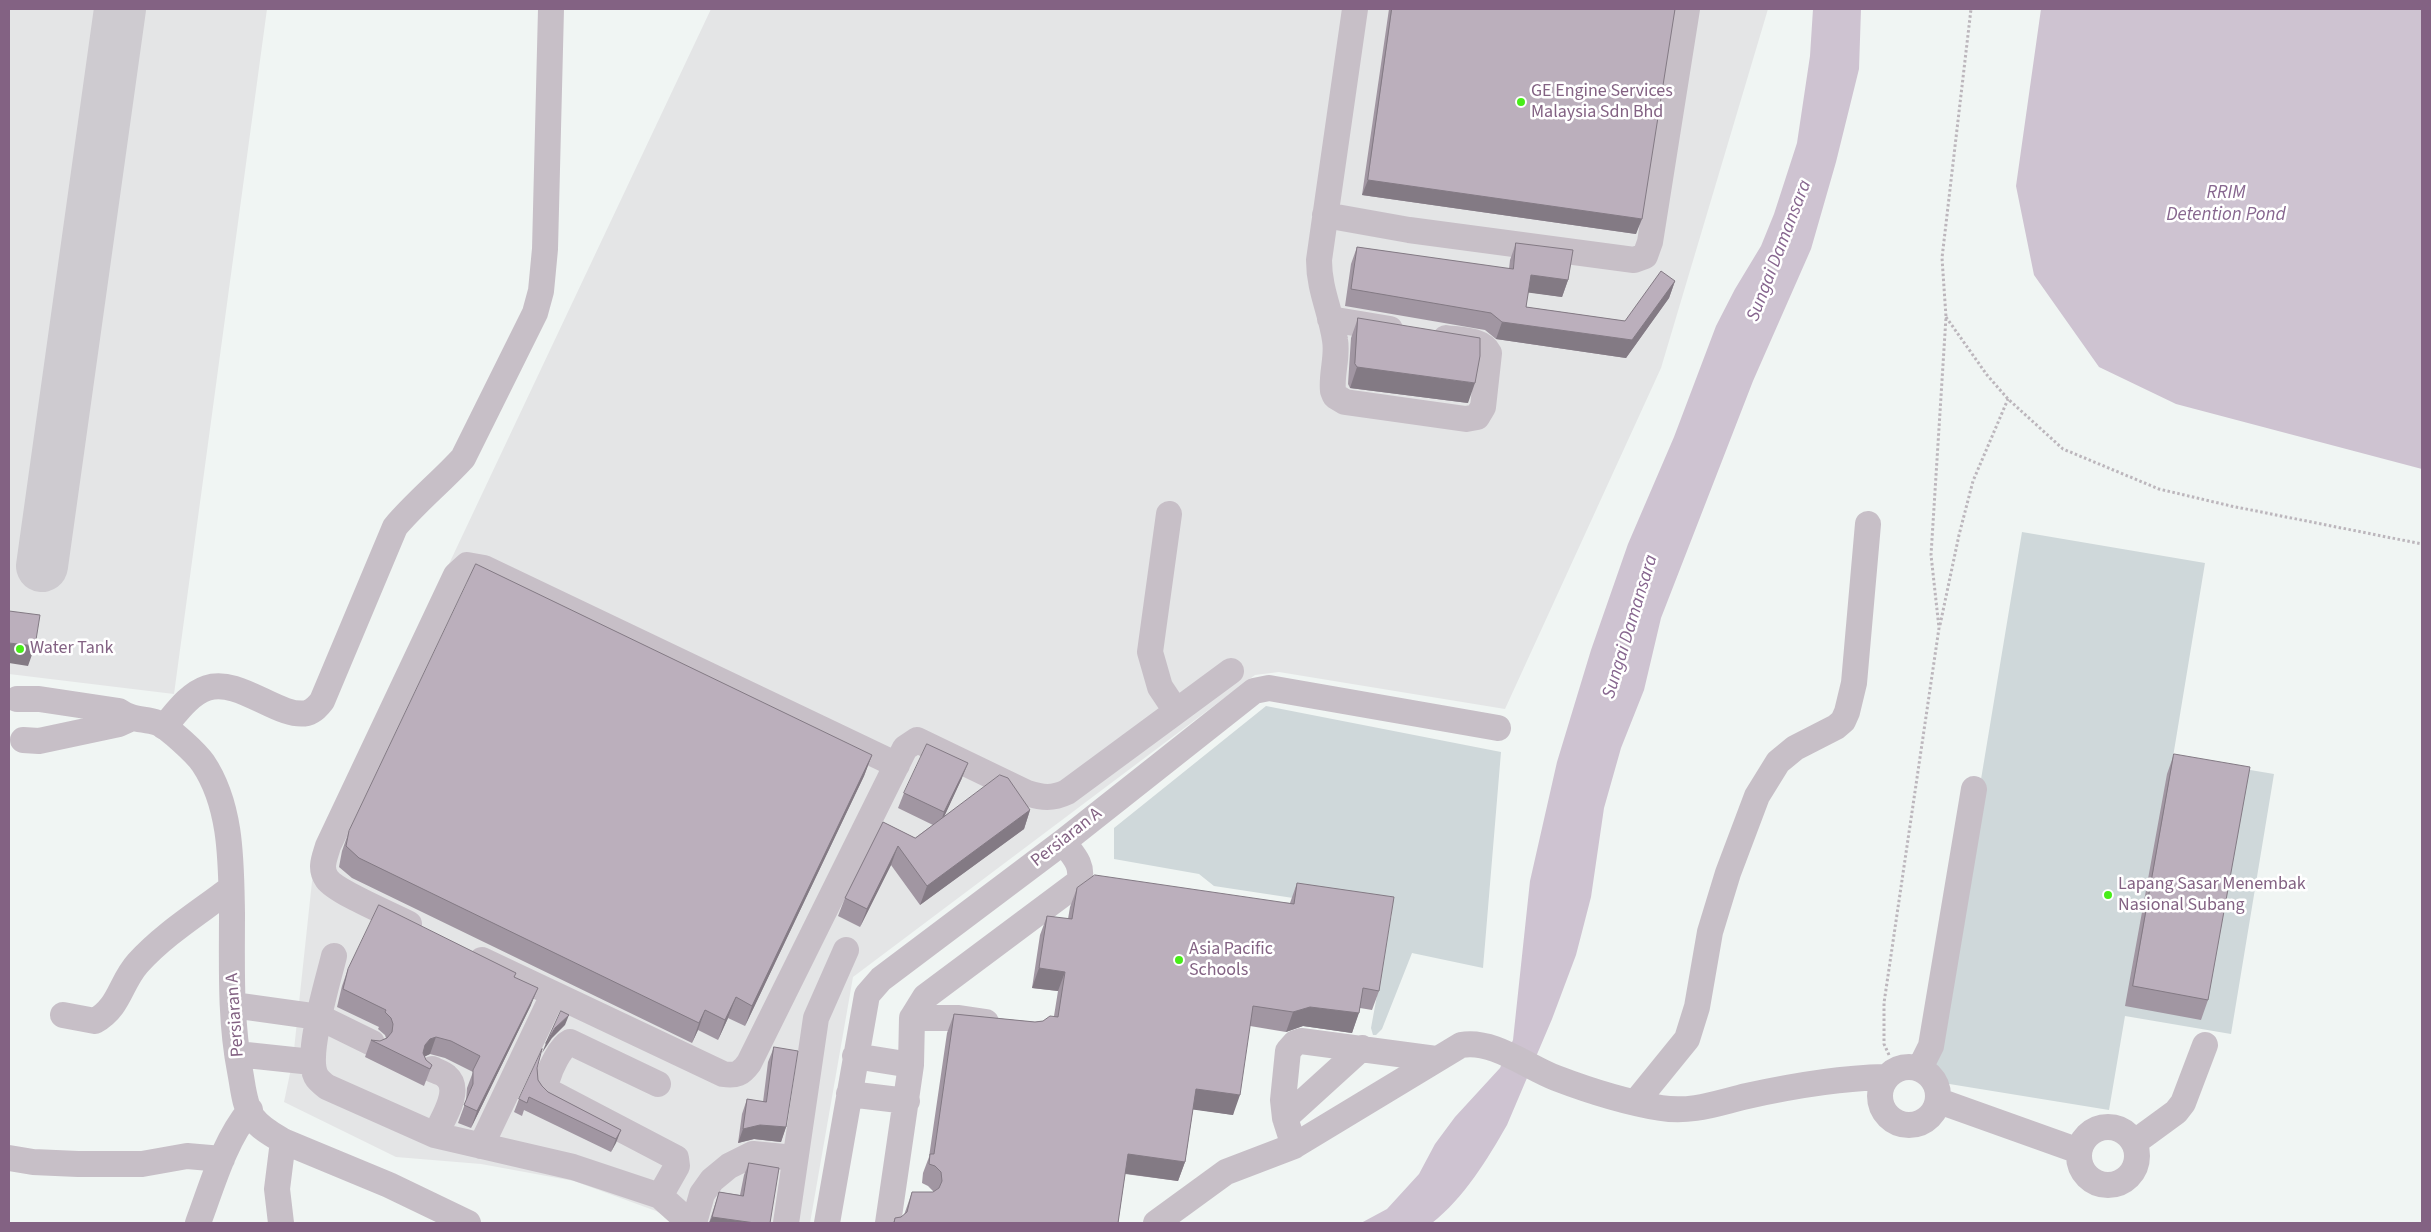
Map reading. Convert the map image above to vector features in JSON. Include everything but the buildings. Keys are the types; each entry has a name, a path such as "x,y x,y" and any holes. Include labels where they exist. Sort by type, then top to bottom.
{"street":[{"path":"164,727 194,696 207,688 222,686 236,689 292,712 308,713 315,709 322,701 395,527 414,504 447,476 463,458 535,313 541,291 545,250 551,9"},
{"path":"1330,319 1482,345 1486,348 1489,359 1481,412 1477,417 1466,419 1339,400 1333,391 1336,342 1319,277 1325,215 1354,9"},
{"path":"1325,215 1409,230 1634,260 1645,256 1650,242 1687,9"},
{"path":"1169,514 1150,652 1160,687 1176,711"},
{"path":"1635,1103 1687,1039 1697,1007 1710,932 1728,873 1757,796 1778,762 1795,748 1836,727 1843,721 1847,712 1854,683 1868,524"},
{"path":"428,933 344,891 327,880 322,865 328,846 456,575 467,565 484,568 897,765"},
{"path":"462,950 553,995 723,1074 734,1076 742,1072 749,1063 905,748 917,740 1027,793 1042,798 1055,797 1067,792 1231,671"},
{"name":"Persiaran A","path":"827,1223 867,995 881,979 1063,842 1254,691 1269,688 1498,728"},
{"path":"13,697 25,707 29,718 28,730 16,744"},
{"name":"Persiaran A","path":"13,697 119,711 130,719"},
{"name":"Persiaran A","path":"16,744 119,724 130,719 146,720 164,727 202,762 215,783 228,838 231,888 233,1005 237,1054 250,1110 258,1123 283,1141 389,1184 468,1223"},
{"path":"1920,1068 1931,1046 1974,789"},
{"path":"888,1223 912,1065 912,1018 925,997 1079,882 1081,874 1079,863 1063,842"},
{"path":"63,1015 95,1021 104,1016 113,1007 124,983 137,964 154,947 231,888"},
{"path":"961,920 985,952"},
{"path":"786,1223 816,1018 846,950"},
{"path":"334,956 319,1017 312,1062 316,1076 327,1087 435,1135 573,1167 660,1196 690,1223"},
{"path":"480,1146 553,995"},
{"path":"233,1005 319,1017 372,1042"},
{"path":"912,1018 959,1018 1012,1025"},
{"path":"1294,1146 1284,1118 1283,1100 1288,1051 1295,1044 1301,1041 1436,1059"},
{"path":"658,1084 570,1042 563,1047 547,1080 550,1092 676,1158 678,1166 660,1196"},
{"path":"1156,1223 1226,1172 1294,1146 1461,1045 1471,1043 1494,1049 1554,1077 1619,1100 1664,1109 1705,1108 1798,1086 1890,1074 1910,1066 1920,1068 1936,1081 1938,1101 1928,1119 1919,1124 1899,1123 1884,1110 1880,1100 1880,1090 1890,1074"},
{"path":"2135,1142 2176,1112 2183,1103 2206,1045"},
{"path":"1284,1118 1362,1048"},
{"path":"237,1054 312,1062"},
{"path":"855,1056 912,1065"},
{"path":"432,1069 446,1076 452,1085 452,1097 435,1135"},
{"path":"850,1094 907,1101"},
{"path":"1938,1101 2079,1151"},
{"path":"198,1223 222,1159 240,1122 250,1110"},
{"path":"2104,1126 2116,1127 2127,1133 2135,1142 2138,1154 2136,1167 2124,1180 2107,1186 2095,1182 2086,1174 2080,1163 2079,1151 2088,1135 2104,1126"},
{"path":"281,1223 277,1190 283,1141"},
{"path":"694,1223 702,1194 712,1180 729,1166 753,1154 795,1158"},
{"path":"9,1158 33,1162 78,1164 142,1164 187,1156 222,1159"},
{"path":"892,1195 920,1198"}],"path":[{"path":"1939,628 1931,555 1946,317 1942,258 1971,9"},
{"path":"1946,317 1987,375 2008,399 2063,449 2159,489 2231,506 2422,544"},
{"path":"1890,1074 1884,1044 1884,1003 1939,628 1973,481 2008,399"}],"shaded area":[{"path":"9,9 267,9 174,694 9,674"},
{"path":"711,9 1768,9 1661,368 1505,709 1279,672 1255,675 853,977 810,1223 680,1223 656,1211 574,1181 481,1164 396,1157 284,1102 293,1059 314,863 448,566"},
{"name":"Lapang Sasar Menembak Nasional Subang","path":"2022,532 2205,563 2173,757 2274,774 2231,1034 2125,1016 2109,1110 1931,1081"},
{"path":"1266,706 1501,752 1483,968 1412,953 1382,1029 1376,1035 1373,1035 1371,1028 1392,913 1214,886 1199,874 1114,859 1114,828"}],"water":[{"name":"Sungai Damansara","path":"1813,9 1861,9 1859,69 1836,162 1811,249 1753,381 1661,618 1644,690 1621,748 1604,808 1591,897 1576,955 1552,1019 1507,1125 1483,1165 1465,1190 1432,1223 1361,1223 1387,1209 1419,1174 1435,1144 1455,1117 1500,1068 1513,1040 1530,881 1557,762 1591,650 1628,544 1674,437 1716,326 1735,289 1761,246 1774,214 1797,143 1810,56"},
{"name":"RRIM Detention Pond","path":"2041,9 2422,9 2422,469 2176,404 2099,367 2034,275 2016,186"}],"taxiway":[{"path":"42,566 120,9"}],"place":[{"name":"GE Engine Services Malaysia Sdn Bhd","path":"1521,102"},
{"name":"Water Tank","path":"20,649"},
{"name":"Lapang Sasar Menembak Nasional Subang","path":"2108,895"},
{"name":"Asia Pacific Schools","path":"1179,960"}]}
